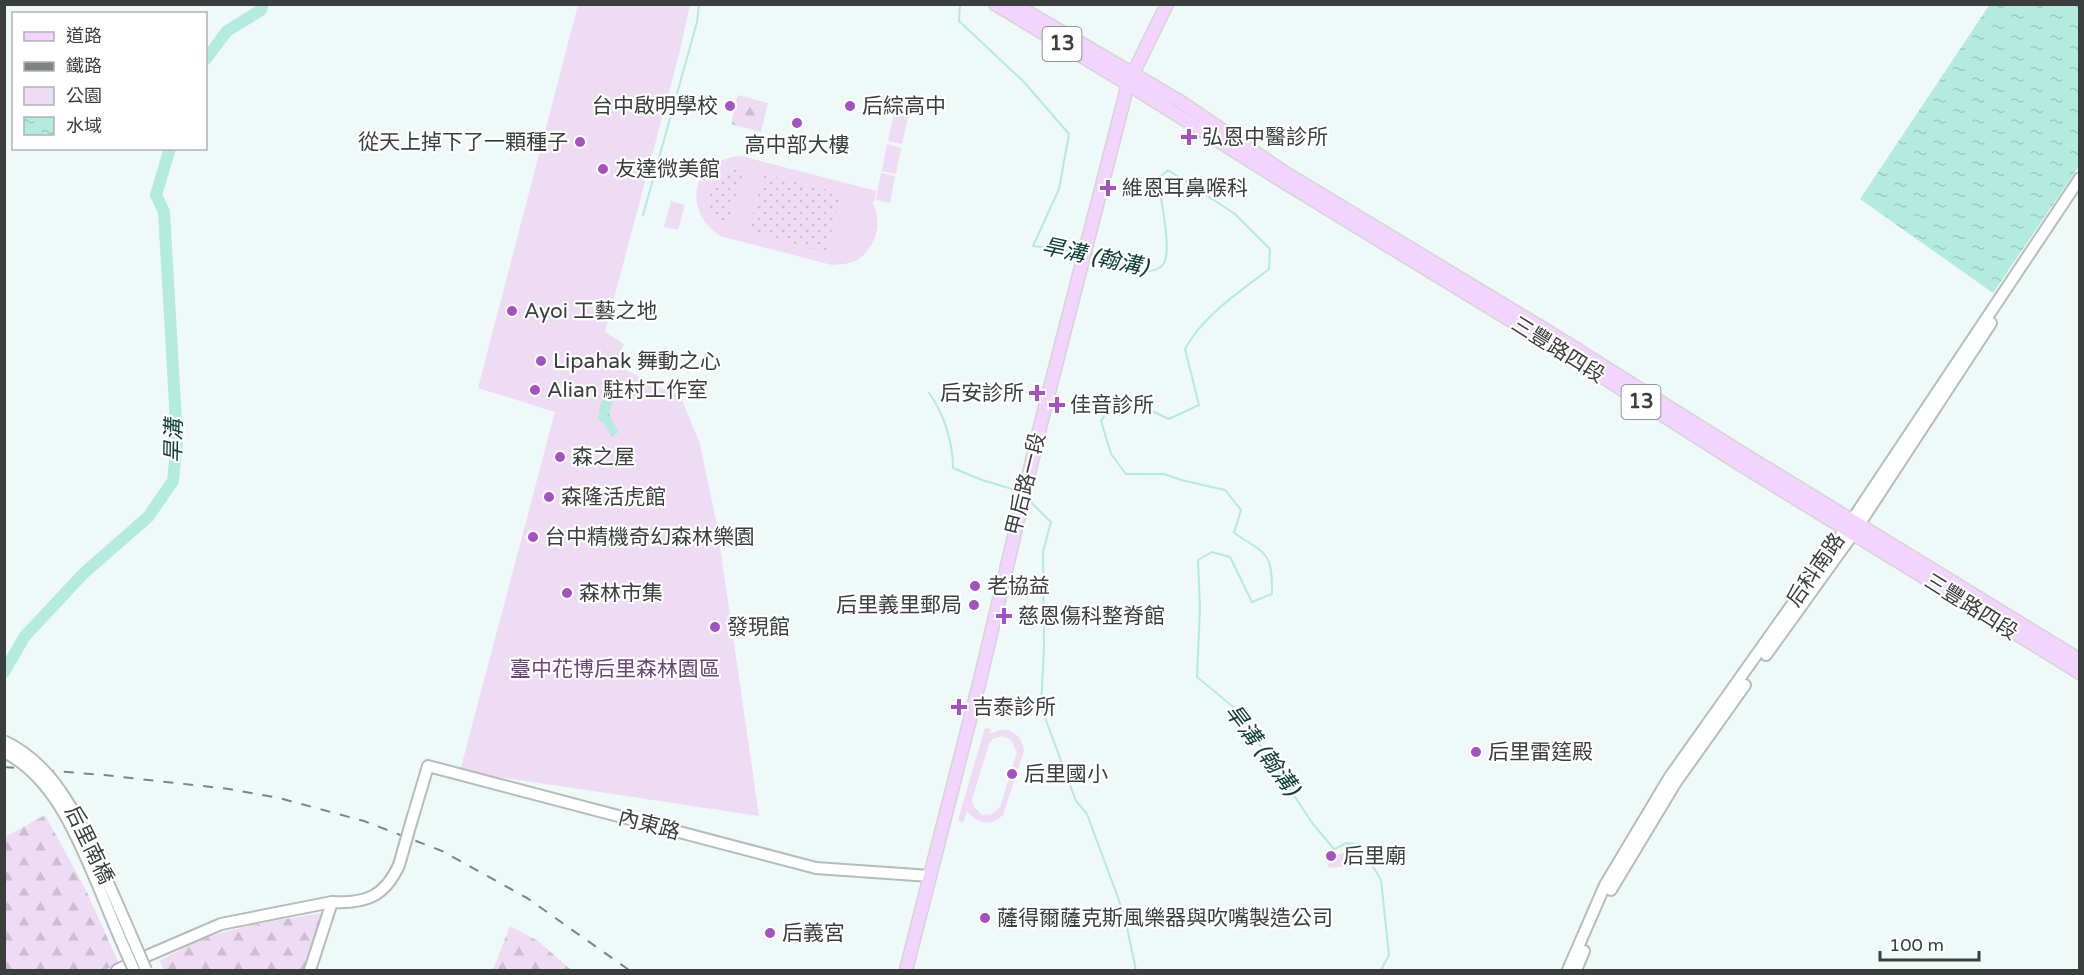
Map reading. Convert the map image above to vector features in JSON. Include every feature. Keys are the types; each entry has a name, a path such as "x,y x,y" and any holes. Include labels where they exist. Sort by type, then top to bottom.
{"main road":[{"name":"13","path":"995,4 1130,79"},
{"name":"13","path":"1014,4 1130,79"},
{"name":"甲后路一段","path":"906,970 979,684 1041,423 1130,79 1167,4"},
{"name":"三豐路四段","path":"1130,79 1282,182 1852,527 2079,660"},
{"name":"三豐路四段","path":"1852,527 2079,673"}],"street":[{"name":"后科南路","path":"1997,308 2079,178"},
{"name":"后科南路","path":"1568,970 1605,885 1631,839 1852,527 1997,308 2079,191"},
{"name":"后里南橋","path":"4,741 35,760 60,789 77,815 146,970"},
{"name":"后里南橋","path":"4,752 34,774 53,795 68,820 134,970"},
{"name":"內東路","path":"332,902 350,903 364,900 392,882 428,766 816,868 930,876"},
{"name":"后科南路","path":"1576,970 1612,886 1673,780"},
{"path":"117,970 220,924 332,902 310,970"}],"green space":[{"name":"臺中花博后里森林園區","path":"578,5 690,5 605,332 624,344 615,364 660,388 680,395 700,444 717,526 759,816 460,771 555,412 478,388"},
{"path":"738,95 768,103 761,132 731,124"},
{"path":"894,114 908,117 902,144 888,141"},
{"path":"887,144 901,148 896,174 882,171"},
{"path":"741,156 877,191 874,202 872,202 878,224 871,246 857,260 832,265 720,236 707,225 696,200 703,176 712,166 725,159","holes":["737,168 744,169 728,226 718,220 712,212 709,194 718,178","764,174 842,193 826,252 748,231"]},
{"path":"737,168 745,169 728,226 718,220 712,212 709,194 718,178"},
{"path":"881,173 895,176 890,203 876,200"},
{"path":"764,174 842,193 826,253 748,231"},
{"path":"671,201 685,205 678,230 664,227"},
{"path":"985,728 991,729 990,734 1000,730 1009,730 1020,738 1024,751 1003,815 994,821 984,822 975,819 967,811 963,823 958,820","holes":["1002,736 1011,740 1017,752 1000,807 992,814 982,815 974,807 972,800 989,744 993,739"]},
{"path":"45,815 86,890 119,964 104,970 5,970 5,837"},
{"path":"1352,848 1360,850 1368,864 1328,868 1327,857 1338,855"},
{"path":"322,913 304,970 164,970 160,961 193,943 224,932"},
{"path":"510,926 538,941 571,970 493,970"}],"water":[{"path":"1990,4 2080,5 2079,166 1993,293 1860,199"},
{"path":"607,391 613,394 615,399 610,412 619,432 612,436 603,422 598,420 600,405"}],"waterway":[{"name":"旱溝","path":"207,58 227,31 261,10 263,4"},
{"path":"643,215 697,22 699,4"},
{"name":"旱溝 (翰溝)","path":"960,4 959,21 1024,82 1069,134 1059,189 1033,246 1081,252"},
{"name":"旱溝","path":"4,672 25,636 84,573 148,517 173,481 177,439 164,212 156,195 169,150"},
{"name":"旱溝 (翰溝)","path":"1090,253 1128,261 1144,272 1155,270 1164,263 1167,246 1158,179 1168,170 1235,214 1270,249 1269,269 1212,315 1185,349 1199,405 1169,419 1133,402 1110,407 1101,421 1111,454 1126,474 1164,474 1225,490 1241,510 1234,533 1266,556 1271,570 1272,594 1252,602 1230,557 1212,552 1198,560 1200,608 1197,677 1237,710 1313,824 1334,849 1347,843 1360,845 1381,880 1389,955 1381,970"},
{"path":"929,393 947,429 953,468 1019,491"},
{"path":"1028,499 1051,522 1043,552 1044,647 1041,707 1076,801 1087,814 1124,914 1136,970"}],"railway":[{"path":"4,767 229,789 279,798 364,821 442,851 527,898 629,970"}],"place":[{"name":"台中啟明學校","path":"730,106"},
{"name":"后綜高中","path":"850,106"},
{"name":"高中部大樓","path":"797,123"},
{"name":"弘恩中醫診所","path":"1189,137"},
{"name":"從天上掉下了一顆種子","path":"580,142"},
{"name":"友達微美館","path":"603,169"},
{"name":"維恩耳鼻喉科","path":"1108,188"},
{"name":"Ayoi 工藝之地","path":"512,311"},
{"name":"Lipahak 舞動之心","path":"541,361"},
{"name":"Alian 駐村工作室","path":"535,390"},
{"name":"后安診所","path":"1037,393"},
{"name":"佳音診所","path":"1057,405"},
{"name":"森之屋","path":"560,457"},
{"name":"森隆活虎館","path":"549,497"},
{"name":"台中精機奇幻森林樂園","path":"533,537"},
{"name":"老協益","path":"975,586"},
{"name":"森林市集","path":"567,593"},
{"name":"后里義里郵局","path":"974,605"},
{"name":"慈恩傷科整脊館","path":"1004,616"},
{"name":"發現館","path":"715,627"},
{"name":"吉泰診所","path":"959,707"},
{"name":"后里雷筳殿","path":"1476,752"},
{"name":"后里國小","path":"1012,774"},
{"name":"后里廟","path":"1331,856"},
{"name":"薩得爾薩克斯風樂器與吹嘴製造公司","path":"985,918"},
{"name":"后義宮","path":"770,933"}]}
